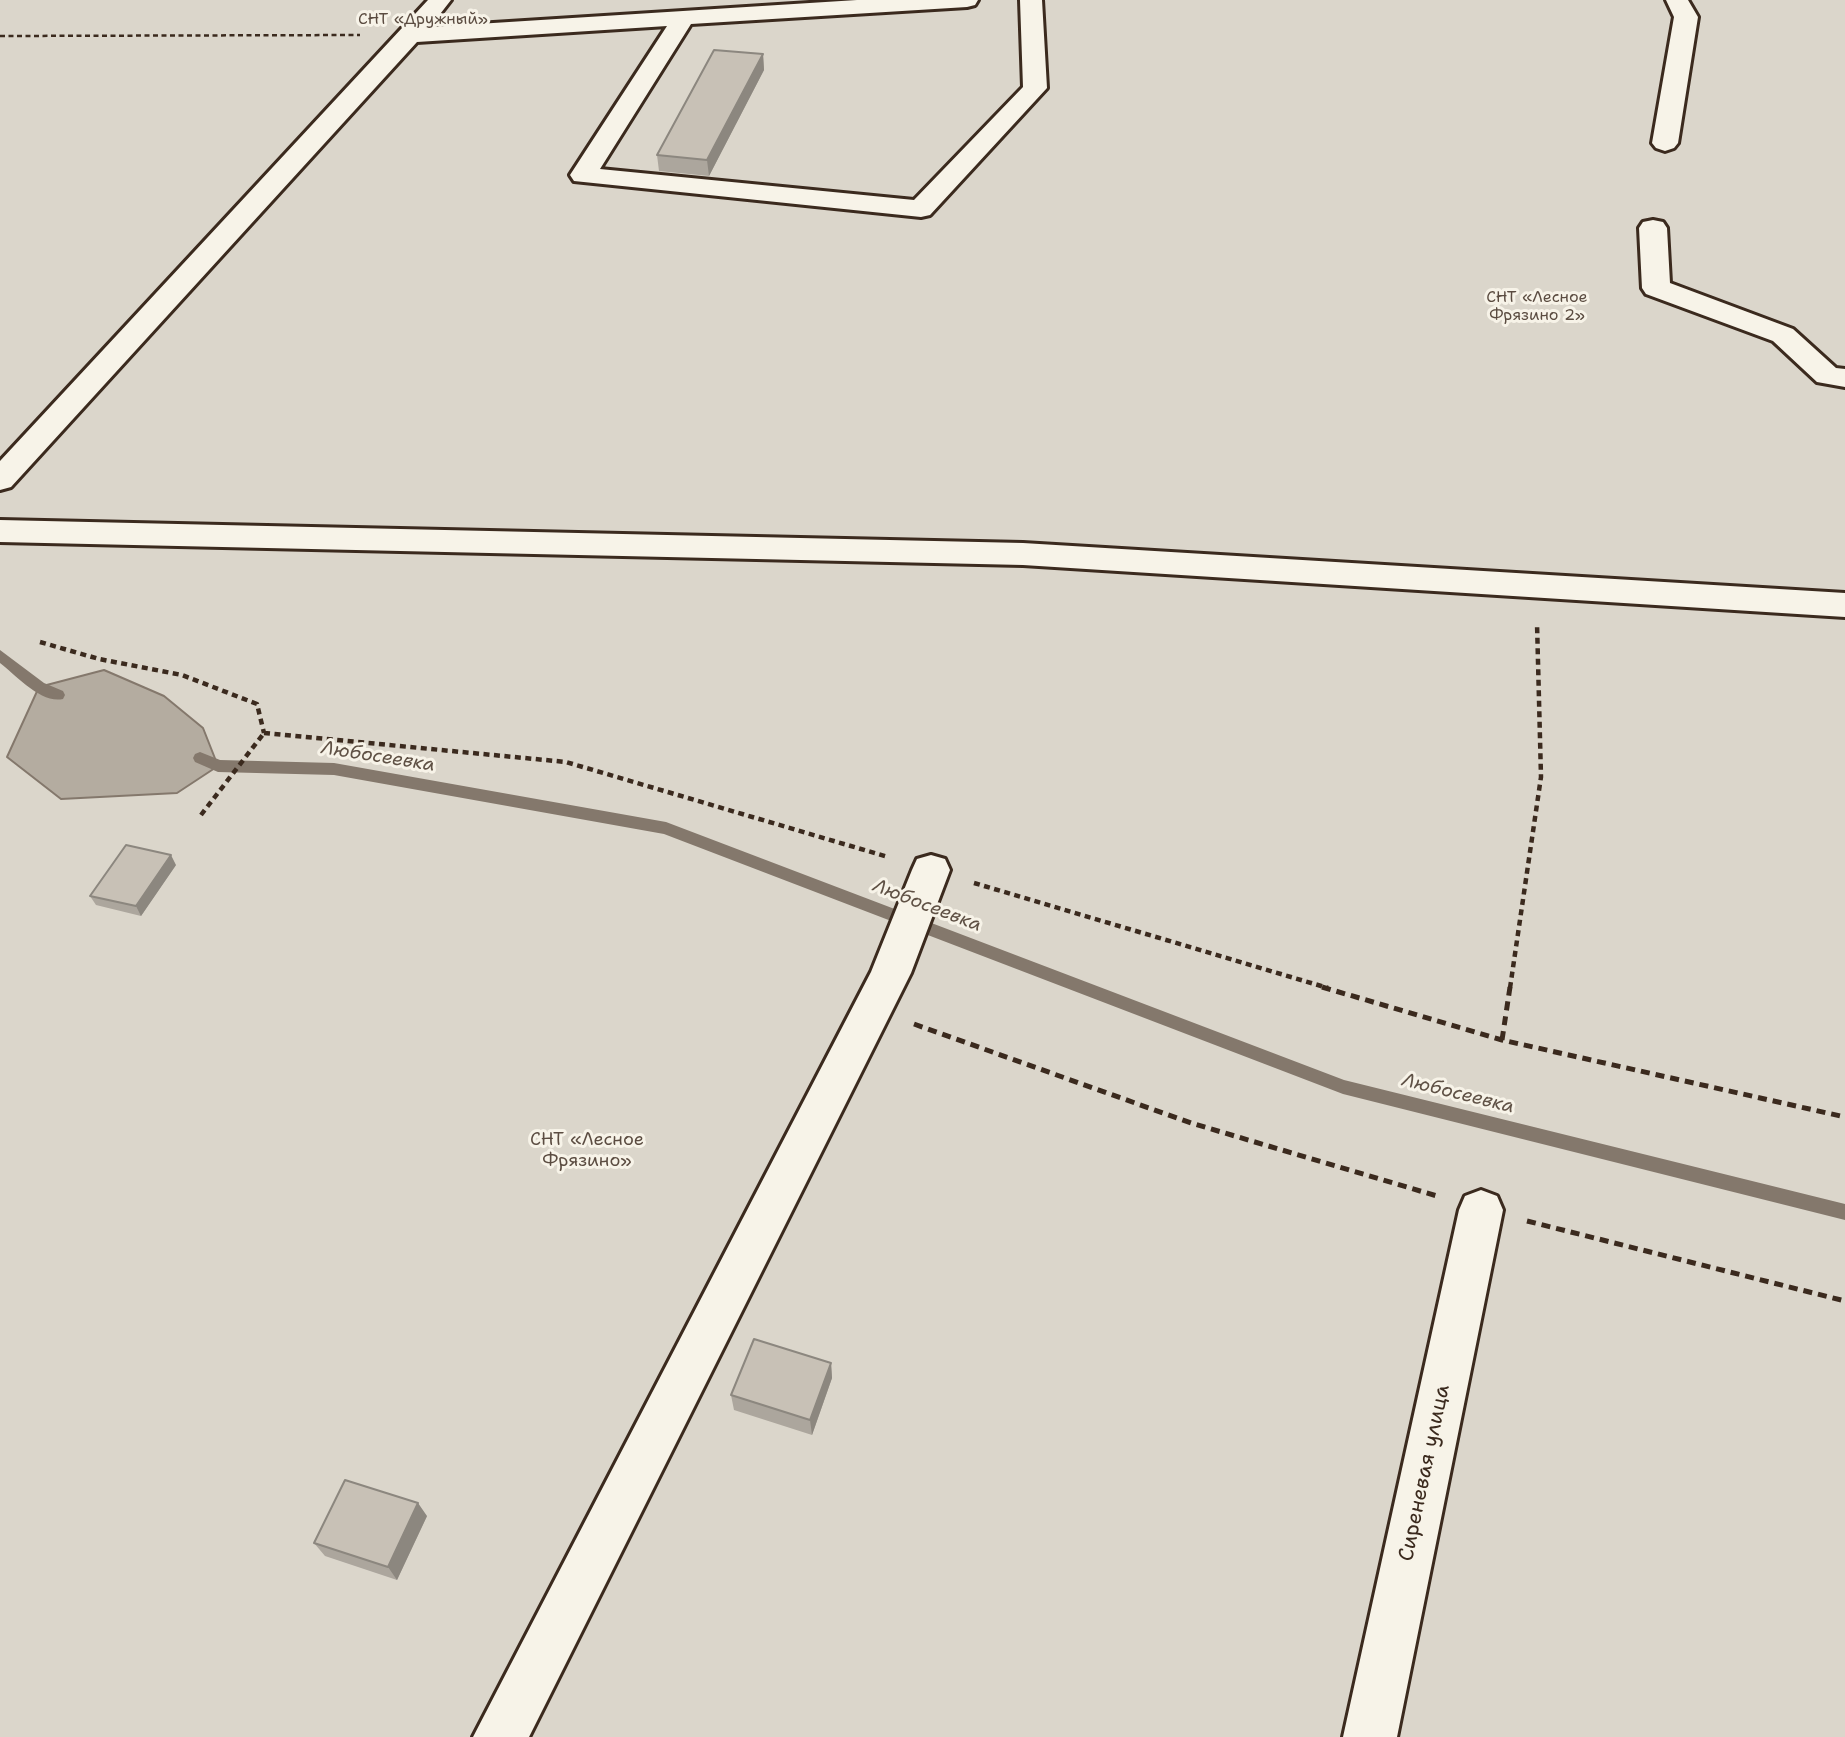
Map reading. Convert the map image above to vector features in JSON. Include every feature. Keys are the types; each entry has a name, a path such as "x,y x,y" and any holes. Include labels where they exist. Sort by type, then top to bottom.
{"street":[{"path":"0,480 440,0"},
{"path":"410,35 682,20 736,8 967,0"},
{"path":"682,20 583,175 921,209 1035,88 1031,0"},
{"path":"1665,144 1686,17 1677,0"},
{"path":"1653,228 1656,288 1783,335 1827,376 1845,378"},
{"path":"0,531 1023,554 1845,605"},
{"path":"500,1737 881,991 931,870"},
{"name":"Сиреневая улица","path":"1370,1737 1481,1210"}],"path":[{"path":"0,36 410,35"},
{"path":"1502,1040 1541,777 1536,586"},
{"path":"40,642 99,659 182,675 257,704 264,733"},
{"path":"264,733 566,762 1502,1040 1845,1117"},
{"path":"201,815 264,733"},
{"path":"881,991 1191,1123 1481,1210 1845,1301"}],"green space":[{"name":"СНТ «Лесное Фрязино»","path":"0,0 1845,0 1845,1737 0,1737"}],"shaded area":[{"path":"104,670 164,696 203,728 218,766 177,793 61,799 7,757 39,687"}],"building":[{"path":"714,50 763,54 707,160 657,155"},
{"path":"126,845 171,855 136,906 90,896"},
{"path":"754,1339 831,1363 810,1420 731,1395"},
{"path":"345,1480 418,1503 388,1567 314,1543"}],"waterway":[{"name":"Любосеевка","path":"0,655 39,687 58,695"},
{"name":"Любосеевка","path":"200,758 218,766 334,769 666,828 1343,1087 1845,1212"}],"park label":[{"name":"СНТ «Дружный»","path":"423,20"},
{"name":"СНТ «Лесное Фрязино 2»","path":"1537,307"}]}
